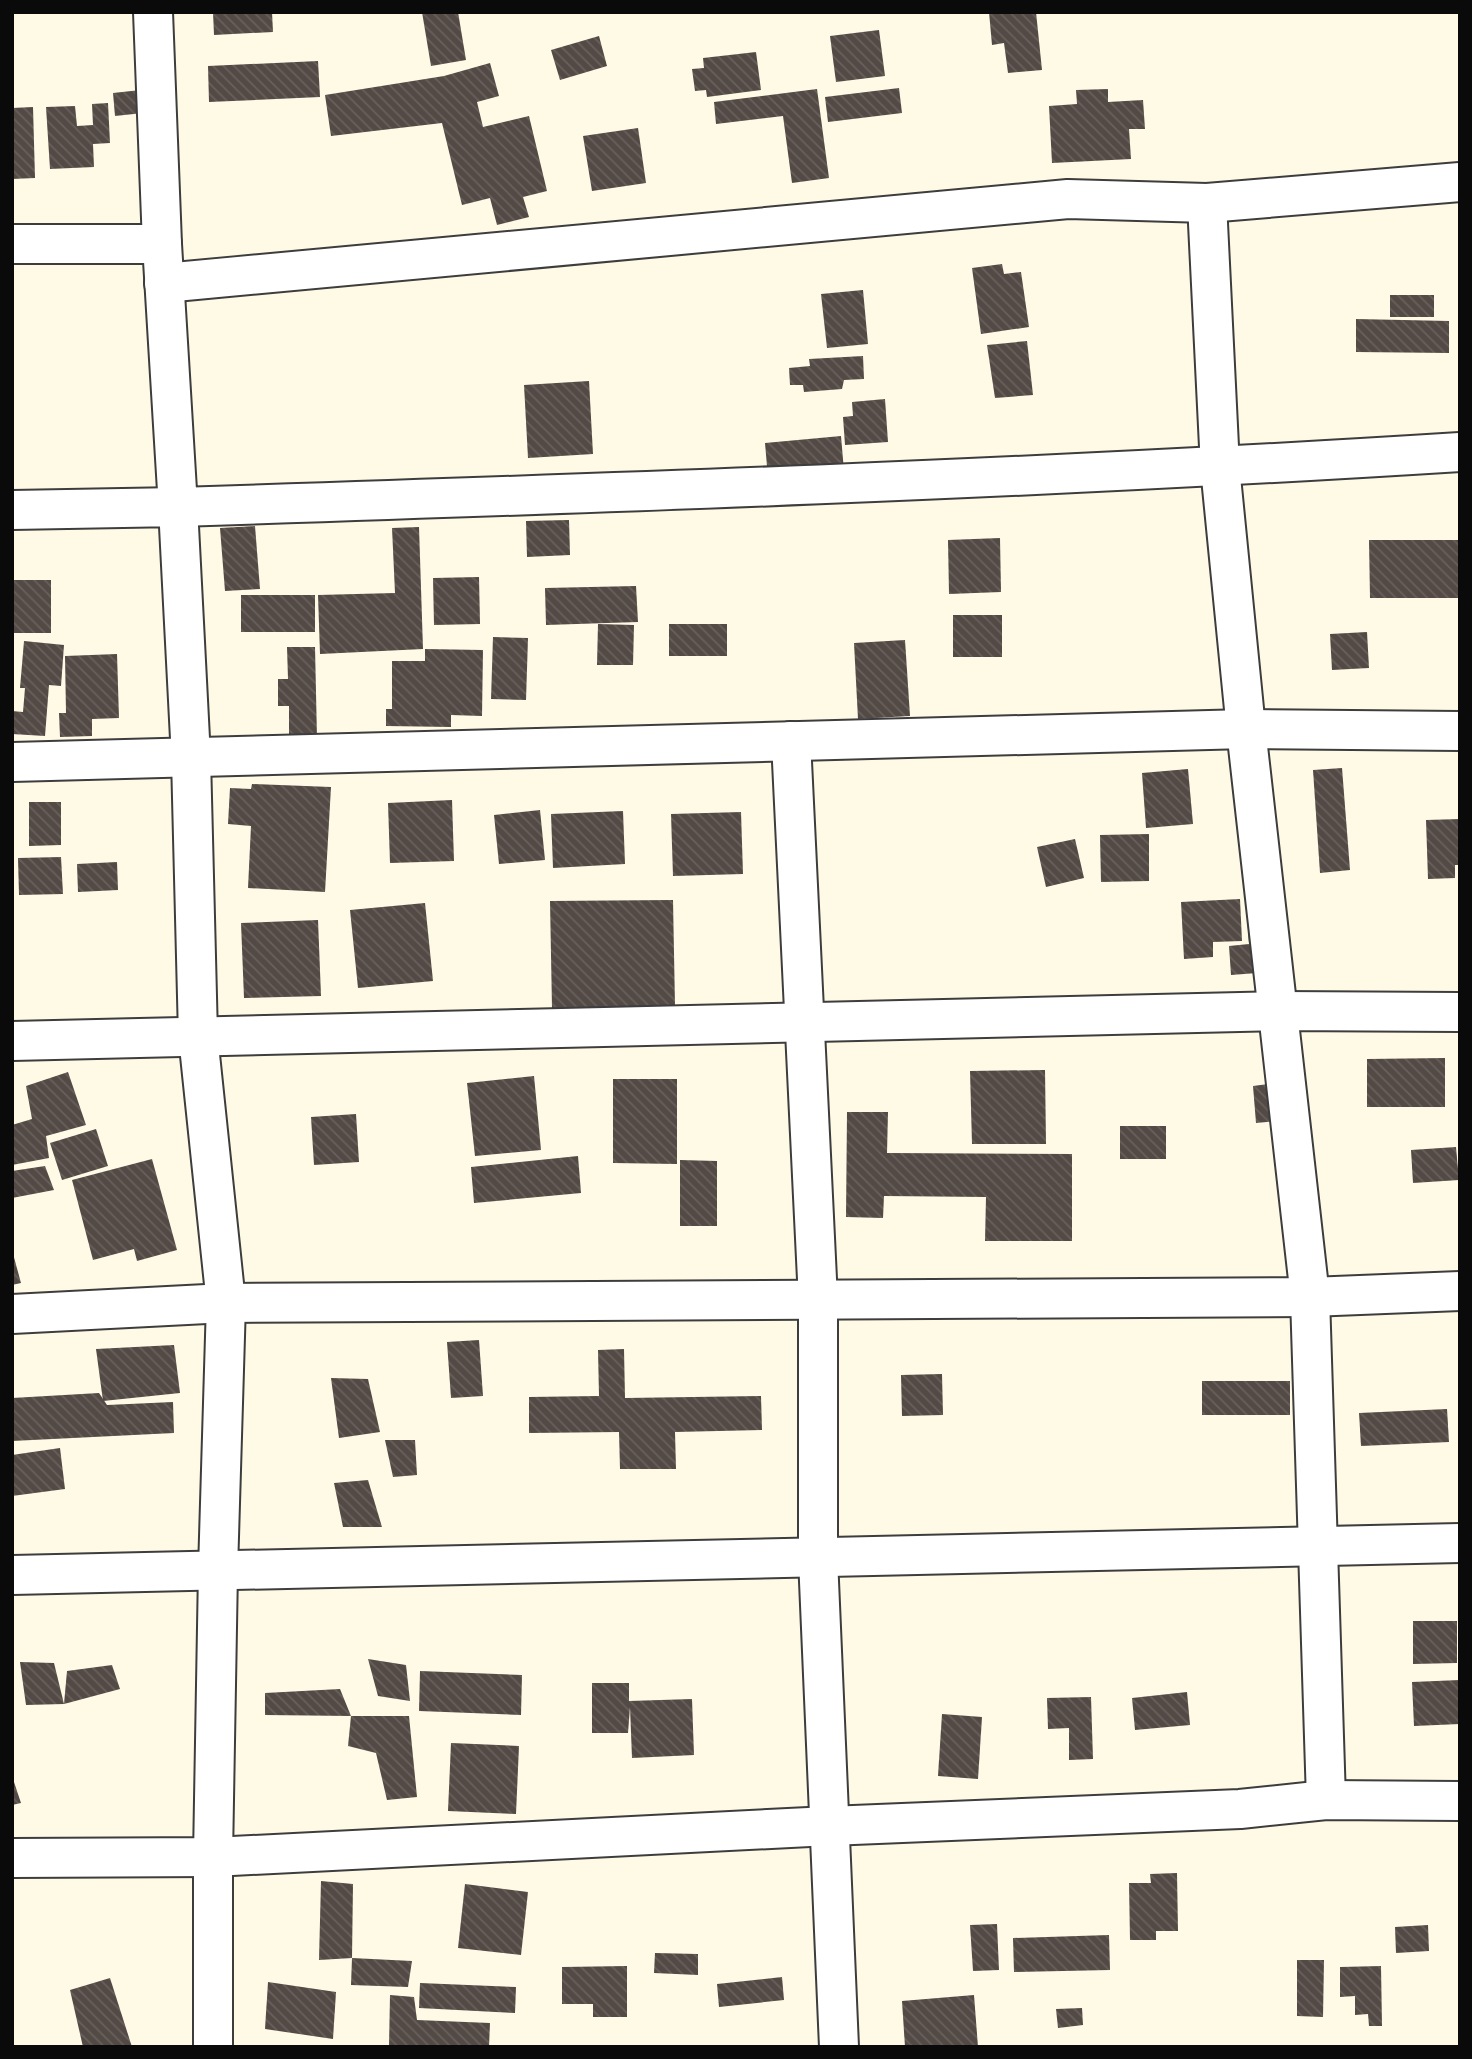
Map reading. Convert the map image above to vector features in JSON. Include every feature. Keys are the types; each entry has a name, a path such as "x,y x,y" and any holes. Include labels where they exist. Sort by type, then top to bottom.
{"street":[{"path":"153,12 162,244 191,758 198,1036 226,1303 218,1570 213,2047"},
{"path":"164,283 1068,199 1207,203 1460,182"},
{"path":"1207,203 1220,467 1246,729 1310,1297 1326,1800"},
{"path":"12,244 162,244"},
{"path":"12,510 783,487 1220,467 1460,452"},
{"path":"12,762 1246,729 1460,731"},
{"path":"792,741 818,1300 818,1558 839,2047"},
{"path":"12,1041 1279,1011 1460,1012"},
{"path":"12,1314 226,1303 1310,1297 1460,1291"},
{"path":"12,1575 1460,1543"},
{"path":"12,1858 213,1857 829,1826 1240,1809 1326,1800 1460,1801"}],"building":[{"path":"213,12 272,12 273,32 214,35"},
{"path":"422,12 458,12 466,60 431,66"},
{"path":"989,12 1036,12 1042,70 1008,73 1004,43 992,45"},
{"path":"879,30 885,76 836,82 830,36"},
{"path":"599,36 607,66 560,80 551,50"},
{"path":"756,52 761,90 707,97 706,90 695,91 692,69 704,68 703,58"},
{"path":"318,61 320,97 209,102 208,66"},
{"path":"490,63 499,96 477,102 483,127 529,116 547,191 523,197 529,217 497,225 490,198 462,205 442,123 331,136 325,95 444,76"},
{"path":"159,88 162,111 115,116 113,93"},
{"path":"899,88 902,113 828,122 825,97"},
{"path":"817,89 829,178 792,183 783,116 716,124 714,102"},
{"path":"1108,89 1108,102 1143,100 1145,129 1129,129 1131,159 1052,163 1049,106 1077,104 1076,90"},
{"path":"108,103 110,143 93,144 94,167 50,169 46,107 75,106 77,126 93,125 92,104"},
{"path":"33,107 35,178 12,179 12,108"},
{"path":"638,128 646,183 592,191 583,136"},
{"path":"1002,264 1004,274 1021,272 1029,327 981,334 972,268"},
{"path":"863,290 868,344 827,348 821,294"},
{"path":"1390,295 1434,295 1434,317 1390,317"},
{"path":"1356,319 1449,321 1449,353 1356,352"},
{"path":"1027,341 1033,395 995,398 987,345"},
{"path":"863,356 864,379 844,380 842,389 804,392 803,385 790,385 789,368 810,366 809,359"},
{"path":"589,381 593,454 528,458 524,385"},
{"path":"885,399 888,442 845,445 843,417 853,416 852,402"},
{"path":"841,436 844,471 768,478 765,443"},
{"path":"569,520 570,555 527,557 526,521"},
{"path":"255,526 260,589 225,591 220,528"},
{"path":"419,527 423,649 320,654 318,595 395,593 392,528"},
{"path":"1000,538 1001,592 949,594 948,540"},
{"path":"1369,540 1460,540 1460,598 1370,598"},
{"path":"479,577 480,624 434,625 433,578"},
{"path":"12,580 51,580 51,633 12,633"},
{"path":"636,586 638,622 546,625 545,588"},
{"path":"241,595 315,595 315,632 241,632"},
{"path":"953,615 1002,615 1002,657 953,657"},
{"path":"598,624 634,625 633,665 597,665"},
{"path":"669,624 727,624 727,656 669,656"},
{"path":"1367,632 1369,668 1332,670 1330,634"},
{"path":"493,637 528,638 526,700 491,699"},
{"path":"905,640 910,716 858,719 854,643"},
{"path":"24,641 64,645 61,686 49,685 45,736 12,734 12,711 23,712 25,688 20,688"},
{"path":"287,647 315,647 317,738 289,738 289,706 278,706 278,679 288,679"},
{"path":"425,649 483,650 482,716 451,715 451,727 386,726 386,709 392,709 392,661 425,661"},
{"path":"117,654 119,718 92,719 92,736 60,737 59,713 66,713 65,656"},
{"path":"1342,768 1350,870 1320,873 1313,770"},
{"path":"1188,769 1193,824 1146,828 1142,773"},
{"path":"252,784 331,787 325,892 248,888 251,826 228,824 230,788 251,789"},
{"path":"452,800 454,861 390,863 388,803"},
{"path":"29,802 61,802 61,845 29,846"},
{"path":"540,810 545,860 499,864 494,815"},
{"path":"623,811 625,864 553,868 551,814"},
{"path":"741,812 743,874 673,876 671,814"},
{"path":"1460,819 1460,865 1455,865 1455,878 1428,879 1426,820"},
{"path":"1149,834 1149,881 1101,882 1100,835"},
{"path":"1075,839 1084,878 1046,887 1037,847"},
{"path":"61,857 63,894 19,895 18,858"},
{"path":"117,862 118,890 78,892 77,864"},
{"path":"1240,899 1242,941 1213,942 1213,957 1184,959 1181,902"},
{"path":"673,900 675,1006 552,1008 550,901"},
{"path":"425,903 433,981 358,988 350,910"},
{"path":"1266,914 1270,972 1231,975 1229,946 1249,944 1247,915"},
{"path":"318,920 321,996 244,998 241,923"},
{"path":"1445,1058 1445,1107 1367,1107 1367,1059"},
{"path":"1045,1070 1046,1144 972,1144 970,1071"},
{"path":"68,1072 86,1125 46,1136 49,1158 12,1165 12,1125 32,1119 26,1086"},
{"path":"534,1076 541,1150 475,1156 467,1083"},
{"path":"613,1079 677,1079 677,1164 613,1163"},
{"path":"1276,1083 1279,1121 1256,1123 1253,1086"},
{"path":"847,1112 888,1112 887,1153 1072,1154 1072,1241 985,1241 986,1197 884,1196 883,1218 846,1217"},
{"path":"356,1114 359,1162 314,1165 311,1117"},
{"path":"1120,1126 1166,1126 1166,1159 1120,1159"},
{"path":"96,1129 108,1166 62,1180 50,1143"},
{"path":"1456,1147 1459,1180 1413,1183 1411,1150"},
{"path":"578,1156 581,1193 474,1203 471,1167"},
{"path":"152,1159 177,1250 137,1261 134,1249 93,1260 72,1180"},
{"path":"680,1160 717,1161 717,1226 680,1226"},
{"path":"45,1166 54,1190 12,1198 12,1171"},
{"path":"12,1250 21,1283 12,1285"},
{"path":"479,1340 483,1396 451,1398 447,1342"},
{"path":"174,1345 180,1393 103,1401 96,1349"},
{"path":"624,1349 625,1398 761,1396 762,1430 675,1432 676,1469 620,1469 619,1432 529,1433 529,1397 599,1396 598,1350"},
{"path":"942,1374 943,1415 902,1416 901,1375"},
{"path":"331,1378 368,1379 380,1432 339,1438"},
{"path":"1202,1381 1290,1381 1290,1415 1202,1415"},
{"path":"99,1393 107,1405 173,1402 174,1433 12,1441 12,1398"},
{"path":"1447,1409 1449,1442 1361,1446 1359,1413"},
{"path":"385,1440 415,1440 417,1475 393,1477"},
{"path":"60,1448 65,1489 12,1496 12,1455"},
{"path":"368,1480 382,1527 343,1527 334,1483"},
{"path":"1413,1621 1457,1621 1457,1663 1413,1664"},
{"path":"368,1659 406,1665 410,1701 378,1696"},
{"path":"20,1662 54,1663 64,1704 26,1705"},
{"path":"112,1665 120,1689 64,1704 67,1671"},
{"path":"420,1671 522,1675 521,1715 419,1711"},
{"path":"1460,1680 1460,1724 1414,1726 1412,1682"},
{"path":"592,1683 629,1683 629,1701 692,1699 694,1755 632,1758 630,1707 628,1733 592,1733"},
{"path":"340,1689 351,1716 265,1715 265,1693"},
{"path":"1187,1692 1190,1725 1135,1730 1132,1698"},
{"path":"1091,1697 1093,1759 1069,1760 1069,1728 1048,1729 1047,1698"},
{"path":"942,1714 982,1717 978,1779 938,1776"},
{"path":"351,1716 409,1716 417,1797 387,1800 376,1753 348,1746"},
{"path":"451,1743 519,1746 516,1814 448,1811"},
{"path":"12,1776 21,1803 12,1805"},
{"path":"1177,1873 1178,1931 1156,1931 1156,1940 1130,1940 1129,1883 1151,1883 1150,1874"},
{"path":"321,1881 353,1884 352,1958 319,1960"},
{"path":"465,1884 528,1892 521,1955 458,1948"},
{"path":"997,1924 999,1970 973,1971 970,1925"},
{"path":"1428,1925 1429,1951 1396,1953 1395,1927"},
{"path":"1109,1935 1110,1970 1014,1972 1013,1938"},
{"path":"655,1953 698,1954 698,1975 654,1973"},
{"path":"352,1958 412,1961 408,1987 351,1985"},
{"path":"1297,1960 1324,1960 1323,2017 1297,2016"},
{"path":"627,1966 627,2017 593,2017 593,2004 562,2004 562,1967"},
{"path":"1381,1966 1382,2026 1369,2026 1368,2014 1355,2015 1355,1996 1340,1997 1340,1967"},
{"path":"782,1977 784,2000 719,2007 717,1984"},
{"path":"110,1978 132,2047 83,2047 70,1990"},
{"path":"268,1982 336,1992 333,2039 265,2029"},
{"path":"420,1983 516,1987 515,2013 419,2008"},
{"path":"390,1995 414,1997 417,2020 490,2023 489,2047 389,2047"},
{"path":"974,1995 978,2047 905,2047 902,2001"},
{"path":"1082,2008 1083,2025 1058,2028 1056,2009"}]}
